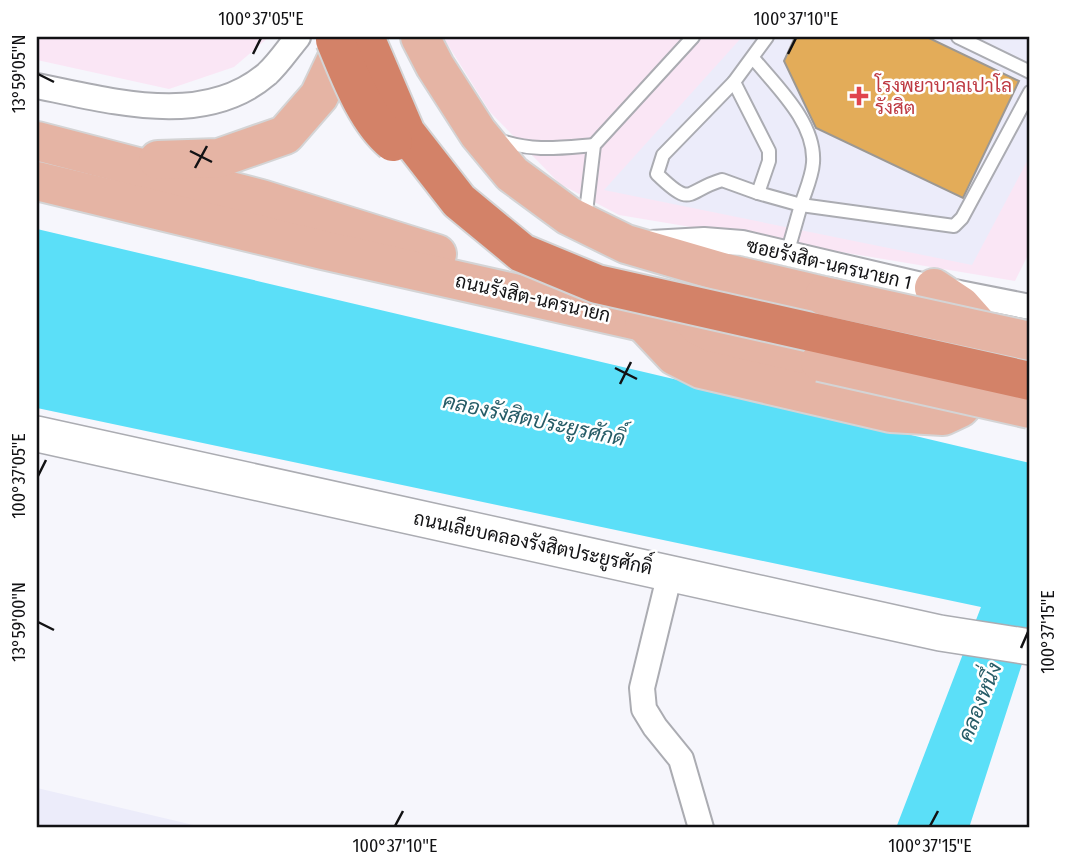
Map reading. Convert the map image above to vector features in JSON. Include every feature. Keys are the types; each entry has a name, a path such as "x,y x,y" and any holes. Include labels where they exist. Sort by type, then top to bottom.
{"highway":[{"path":"336,37 459,201 522,253 597,284 1030,381"}],"main road":[{"path":"117,161 219,158 285,135 319,96 336,37"},
{"path":"420,37 435,66 478,133 512,174 569,216 626,244 722,272 1030,341"},
{"path":"41,142 261,200 386,237 604,313"},
{"name":"ถนนรังสิต-นครนายก","path":"37,181 323,250 1030,409"},
{"path":"644,323 675,356 701,369 891,413 943,416 960,408 972,395 983,360 977,324 961,306 934,288"}],"street":[{"path":"37,86 134,105 208,103 243,90 336,37"},
{"name":"ซอยรังสิต-นครนายก 1","path":"626,244 704,240 741,243 934,288 1030,307"},
{"name":"ถนนเลียบคลองรังสิตประยูรศักดิ์","path":"37,434 940,633 1030,647"},
{"path":"670,573 642,688 645,709 655,727 681,759 701,828"}],"lane":[{"path":"592,227 586,212 594,145 693,37"},
{"path":"766,37 734,82 663,155 657,174 674,191 685,195 694,194 722,180 801,205 954,226 962,218 1030,92"},
{"path":"958,37 1030,72"},
{"path":"753,58 792,105 812,142 814,165 787,254"},
{"path":"734,82 769,151 769,161 758,193"},
{"path":"478,133 519,148 549,149 594,145"}],"shaded area":[{"path":"37,37 269,37 234,67 169,89 37,60"},
{"name":"โรงพยาบาลเปาโล รังสิต","path":"443,37 1030,37 1030,251 1015,281 619,215 560,184 490,112"},
{"name":"โรงพยาบาลเปาโล รังสิต","path":"742,37 1030,37 1030,156 972,265 604,190"},
{"path":"37,788 206,828 37,828"}],"water":[{"path":"37,229 1030,463 1030,639 969,828 896,828 981,607 37,408"}],"building":[{"path":"795,37 927,37 1019,81 963,198 816,128 784,61"}],"place":[{"name":"โรงพยาบาลเปาโล รังสิต","path":"859,96"}],"water label":[{"name":"คลองรังสิตประยูรศักดิ์","path":"534,420"},
{"name":"คลองหนึ่ง","path":"980,702"}]}
